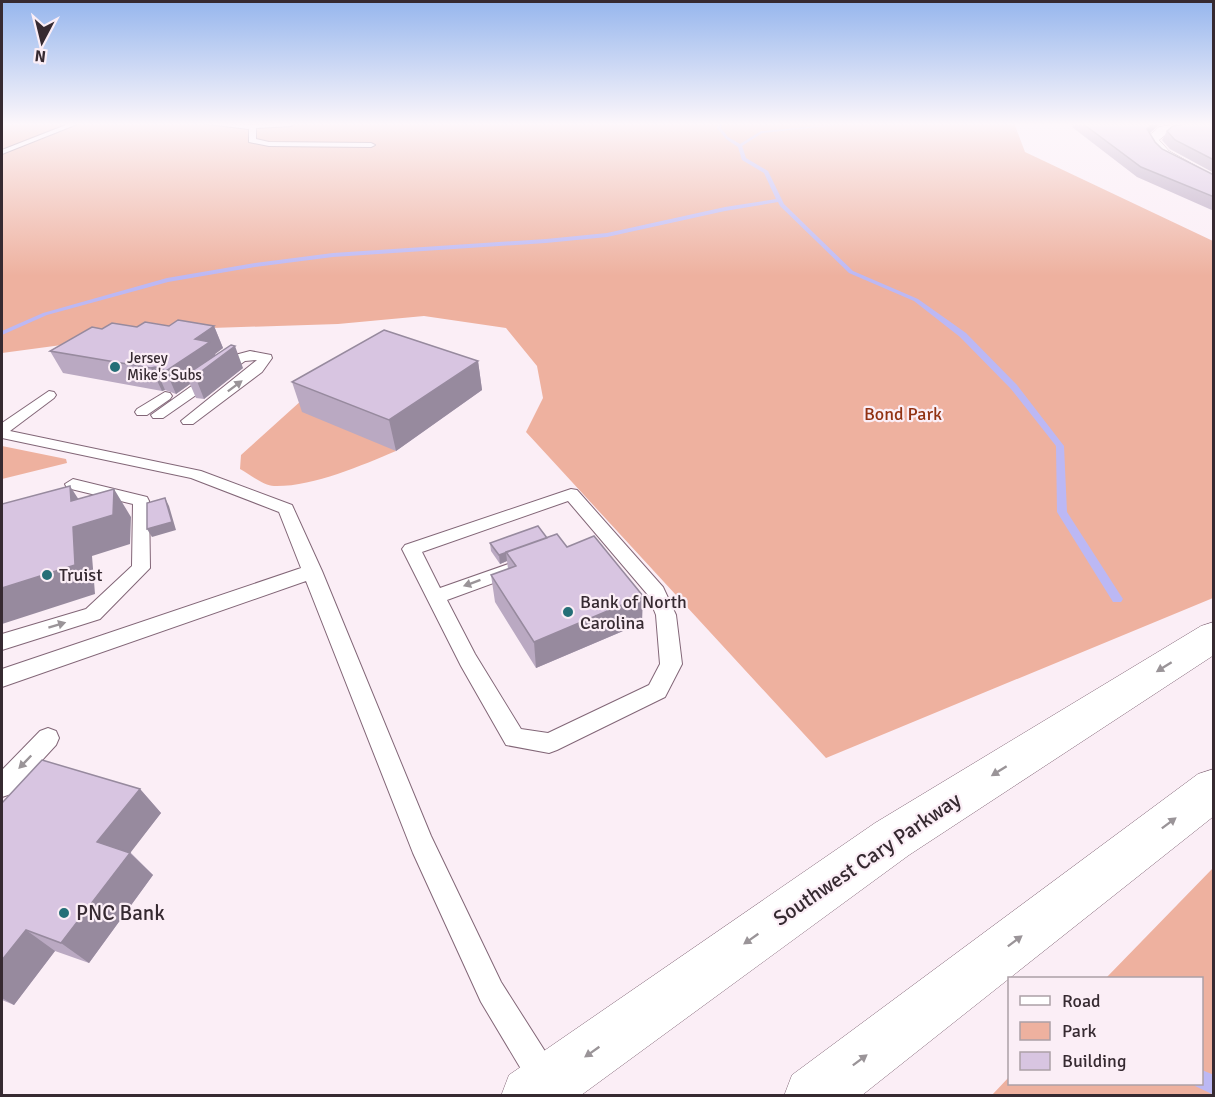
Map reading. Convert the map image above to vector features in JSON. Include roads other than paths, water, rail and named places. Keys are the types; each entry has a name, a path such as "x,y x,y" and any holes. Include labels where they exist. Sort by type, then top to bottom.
{"main road":[{"path":"1199,174 1214,183"},
{"name":"Southwest Cary Parkway","path":"544,1092 892,839 1214,636"},
{"path":"813,1095 1214,789"}],"lane":[{"path":"142,412 223,356 234,352 266,358 257,369 188,421"},
{"path":"158,415 231,363 250,356"},
{"path":"2,432 50,395"},
{"path":"2,432 195,474 286,509 422,844 491,992 544,1092"},
{"path":"2,642 93,614 141,568 141,501 73,484"},
{"path":"571,494 605,534 656,592 666,615 671,664 657,691 549,743 514,738 468,660 411,549 571,494"},
{"path":"584,542 605,534"},
{"path":"436,597 531,561"},
{"path":"2,678 313,571"},
{"path":"2,786 48,738"}],"waterway":[{"path":"767,174 782,205 851,272 916,300 963,335 1014,387 1060,446 1062,512 1117,599"},
{"path":"2,333 45,314 167,280 333,255 607,235 725,209 779,200"},
{"path":"1203,1080 1214,1086"}],"place":[{"name":"Jersey Mike's Subs","path":"115,367"},
{"name":"Truist","path":"47,575"},
{"name":"Bank of North Carolina","path":"568,612"},
{"name":"PNC Bank","path":"64,913"}],"park label":[{"name":"Bond Park","path":"903,414"}]}
